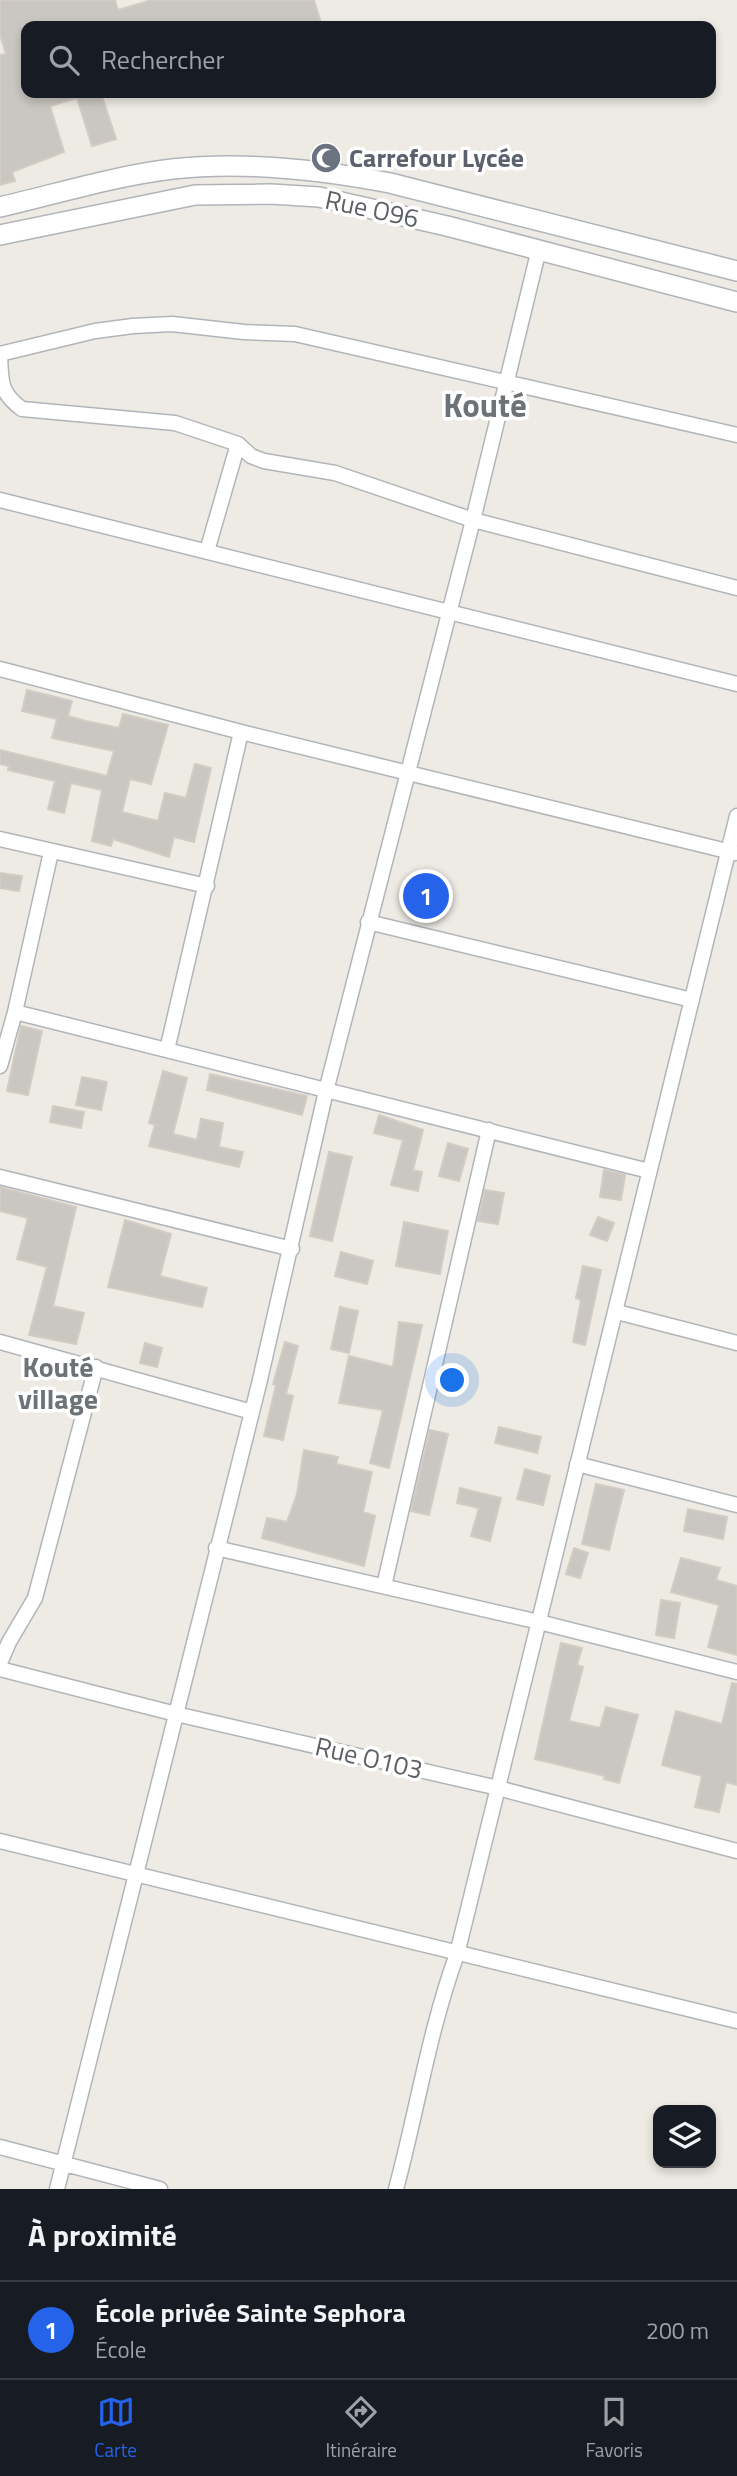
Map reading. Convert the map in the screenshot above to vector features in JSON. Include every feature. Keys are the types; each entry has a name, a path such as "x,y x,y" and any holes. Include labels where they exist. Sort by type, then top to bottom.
{"main road":[{"name":"Rue O96","path":"0,207 170,169 220,165 274,167 347,174 390,183 737,271"},
{"name":"Rue O96","path":"0,235 195,195 271,194 319,197 368,206 737,302"}],"street":[{"path":"57,2189 95,2028 137,1873 292,1249 326,1091 508,382 539,249"},
{"path":"737,435 317,337 244,332 194,325 133,326 95,331 0,354 1,389 8,400 22,410 175,424 238,444 251,456 264,461 335,473 473,520 737,588"},
{"path":"207,551 238,444"},
{"path":"0,500 737,684"},
{"path":"0,669 241,732 733,852"},
{"path":"167,1050 241,732"},
{"path":"396,2189 418,2108 431,2035 457,1954 617,1312 649,1171 733,852 737,816"},
{"path":"0,839 207,886"},
{"path":"0,1066 51,852"},
{"path":"368,922 692,1000"},
{"path":"15,1012 649,1171"},
{"path":"384,1586 489,1130"},
{"path":"0,1177 292,1249"},
{"path":"617,1312 737,1343"},
{"path":"0,1342 252,1412"},
{"path":"0,1666 35,1598 96,1367"},
{"path":"578,1464 737,1505"},
{"path":"216,1548 539,1622 737,1672"},
{"name":"Rue O103","path":"0,1666 176,1714 498,1788 737,1852"},
{"path":"0,1841 737,2021"},
{"path":"0,2147 160,2189"}],"building":[{"path":"0,0 115,0 118,10 152,0 314,0 320,21 21,21 21,98 77,98 50,106 64,152 12,172 15,181 0,185 0,55 6,54 0,35"},
{"path":"77,98 103,98 116,139 92,146"},
{"path":"27,690 72,701 68,716 86,721 119,728 123,714 168,725 151,784 130,779 122,812 158,821 165,793 186,798 195,764 211,768 194,842 174,837 169,857 113,839 111,846 92,841 102,790 71,783 64,813 48,809 55,781 8,770 9,766 0,764 0,750 107,776 114,751 52,738 57,719 22,711"},
{"path":"0,873 22,876 19,891 0,888"},
{"path":"21,1026 42,1031 28,1095 7,1091"},
{"path":"163,1071 187,1078 173,1134 197,1140 201,1119 223,1123 219,1147 243,1152 239,1167 149,1146 155,1125 149,1123"},
{"path":"210,1074 307,1096 302,1115 207,1090"},
{"path":"82,1077 107,1082 101,1110 76,1105"},
{"path":"53,1106 84,1112 81,1128 50,1122"},
{"path":"379,1115 423,1130 413,1170 422,1172 418,1191 391,1185 403,1140 374,1133"},
{"path":"448,1143 468,1149 459,1181 439,1176"},
{"path":"329,1152 352,1157 332,1241 310,1236"},
{"path":"604,1170 625,1175 621,1200 600,1197"},
{"path":"0,1187 76,1207 53,1306 84,1313 76,1344 29,1335 47,1267 17,1259 28,1218 0,1211"},
{"path":"485,1190 504,1193 498,1224 478,1221"},
{"path":"598,1217 614,1223 607,1241 590,1235"},
{"path":"125,1220 171,1234 160,1276 207,1288 202,1307 108,1287"},
{"path":"404,1222 448,1231 440,1274 396,1266"},
{"path":"341,1252 373,1261 367,1284 335,1276"},
{"path":"583,1266 601,1270 585,1345 573,1342 581,1300 576,1298"},
{"path":"340,1307 358,1311 349,1353 331,1349"},
{"path":"399,1322 422,1325 389,1468 370,1463 383,1410 339,1403 349,1356 393,1367"},
{"path":"285,1342 298,1346 286,1394 293,1396 283,1440 264,1436 276,1385 273,1384"},
{"path":"145,1343 162,1348 157,1367 140,1363"},
{"path":"499,1427 541,1437 537,1453 495,1443"},
{"path":"430,1430 448,1434 429,1515 411,1511"},
{"path":"304,1450 338,1457 336,1464 372,1472 363,1512 375,1516 364,1566 262,1538 267,1518 287,1522 297,1494"},
{"path":"525,1469 550,1476 543,1505 517,1499"},
{"path":"596,1484 624,1490 609,1550 582,1544"},
{"path":"460,1488 501,1498 490,1541 471,1536 479,1508 457,1503"},
{"path":"688,1509 727,1517 723,1539 684,1531"},
{"path":"574,1548 588,1553 580,1578 566,1574"},
{"path":"681,1558 720,1568 716,1580 737,1586 737,1655 708,1647 719,1605 671,1592"},
{"path":"661,1600 680,1603 674,1638 656,1635"},
{"path":"561,1643 582,1648 577,1665 583,1667 569,1721 600,1728 606,1707 638,1715 619,1783 604,1779 605,1776 535,1759"},
{"path":"732,1683 737,1684 737,1785 726,1782 719,1812 695,1807 702,1776 662,1765 676,1711 722,1724"}],"place":[{"name":"Carrefour Lycée","path":"326,158"},
{"name":"École privée Sainte Sephora","path":"426,896"}],"district":[{"name":"Kouté","path":"485,405"},
{"name":"Kouté village","path":"58,1383"}]}
